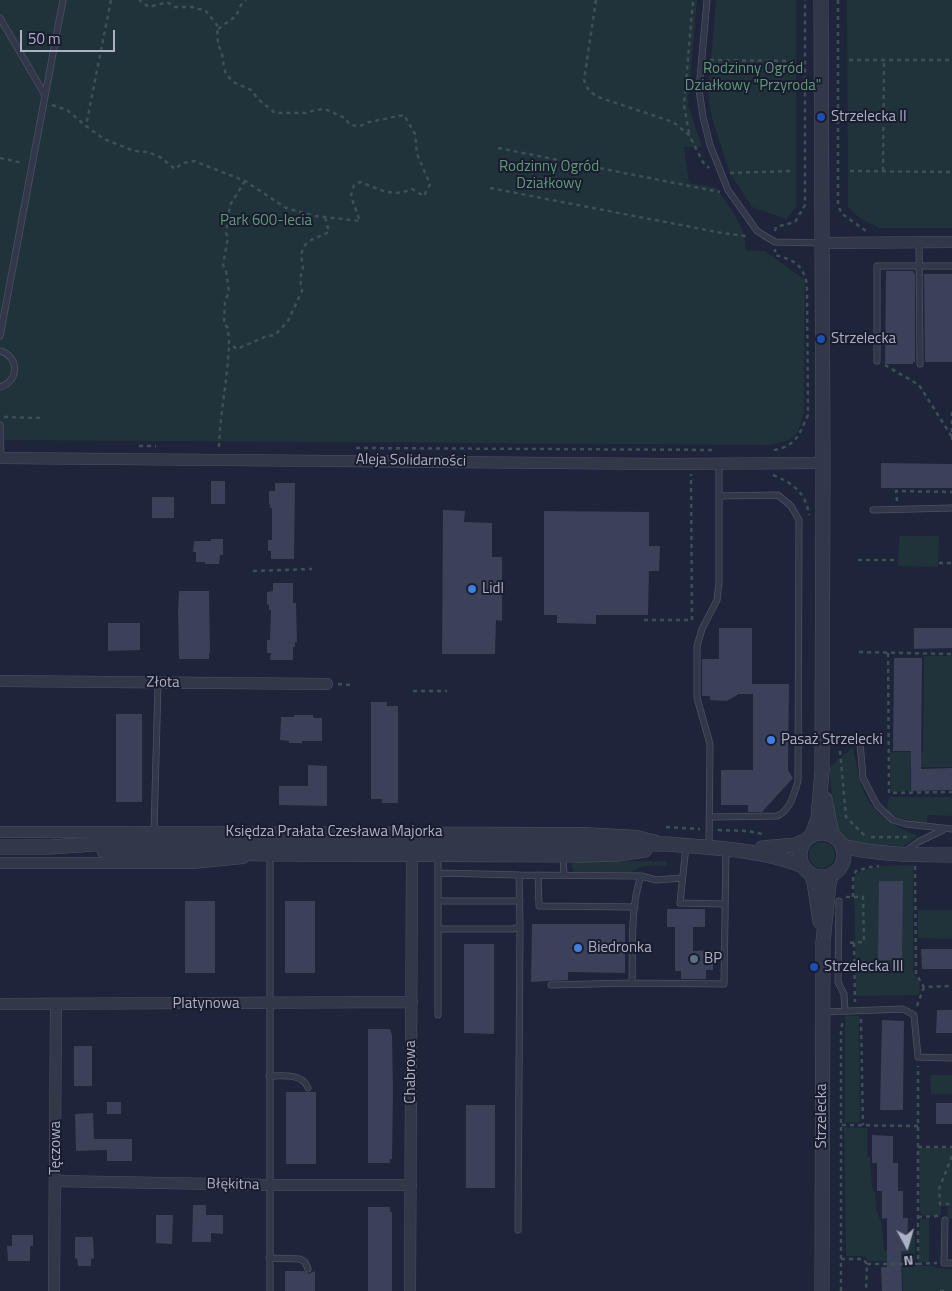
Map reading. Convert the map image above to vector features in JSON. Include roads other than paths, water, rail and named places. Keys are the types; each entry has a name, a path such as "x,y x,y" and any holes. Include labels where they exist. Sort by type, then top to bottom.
{"street":[{"path":"821,0 822,771 818,818 800,856 807,870 821,877 862,859 909,855 952,855"},
{"path":"822,243 952,242"},
{"name":"Aleja Solidarności","path":"0,458 665,464 823,462"},
{"name":"Złota","path":"0,681 327,684"},
{"path":"822,771 832,835"},
{"name":"Księdza Prałata Czesława Majorka","path":"0,832 582,833 637,836 667,844"},
{"path":"808,838 822,833 832,835 839,841 842,846 844,859 836,870"},
{"name":"Księdza Prałata Czesława Majorka","path":"733,850 789,846 808,838"},
{"name":"Księdza Prałata Czesława Majorka","path":"0,847 51,847 124,842 667,844 733,850 783,858 807,870"},
{"name":"Księdza Prałata Czesława Majorka","path":"51,847 82,851 270,854 618,854 638,852 667,844"},
{"path":"842,846 863,851 909,855"},
{"name":"Księdza Prałata Czesława Majorka","path":"0,863 192,862 231,860 270,854"},
{"name":"Chabrowa","path":"410,1291 412,854"},
{"name":"Strzelecka","path":"807,870 814,882 823,942"},
{"name":"Strzelecka","path":"822,1291 823,942 829,884 836,870"},
{"name":"Platynowa","path":"0,1004 412,1002"},
{"name":"Tęczowa","path":"54,1291 56,1005"},
{"name":"Błękitna","path":"56,1181 269,1185 411,1185"}],"lane":[{"path":"0,336 63,0"},
{"path":"707,0 699,90 703,118 710,144 728,190 757,231 775,242 822,243"},
{"path":"0,18 45,94"},
{"path":"919,242 920,364"},
{"path":"876,360 877,266 952,266"},
{"path":"0,350 9,355 15,366 13,378 9,383 0,387"},
{"path":"0,425 0,458"},
{"path":"709,848 710,744 698,698 697,646 702,629 717,600 719,583 719,463"},
{"path":"709,817 777,816 789,806 798,780 799,520 792,506 778,495 720,496"},
{"path":"873,510 952,508"},
{"path":"154,832 158,682"},
{"path":"860,742 863,778 877,805 886,814 893,820 906,824 952,830"},
{"path":"909,855 918,842 943,830"},
{"path":"686,846 680,903 724,904"},
{"path":"551,985 632,983 724,984 724,904 733,850"},
{"path":"270,854 270,1291"},
{"path":"438,854 438,1015"},
{"path":"563,854 564,875"},
{"path":"438,873 641,876 656,880 682,878"},
{"path":"518,1230 519,875"},
{"path":"538,875 539,906 635,907"},
{"path":"632,983 635,907 637,887 641,876"},
{"path":"438,901 520,901"},
{"path":"839,901 838,982 844,994 845,1011"},
{"path":"438,929 512,929 520,925"},
{"path":"822,1012 903,1009 914,1015 918,1057 952,1058"},
{"path":"269,1076 297,1077 308,1084 308,1088"},
{"path":"944,1218 944,1263 952,1264"},
{"path":"269,1258 300,1260 305,1262 308,1269"}],"place":[{"name":"Strzelecka II","path":"821,117"},
{"name":"Strzelecka","path":"821,339"},
{"name":"Lidl","path":"472,589"},
{"name":"Pasaż Strzelecki","path":"771,740"},
{"name":"Biedronka","path":"578,948"},
{"name":"BP","path":"694,959"},
{"name":"Strzelecka III","path":"814,967"}],"park label":[{"name":"Rodzinny Ogród Działkowy \"Przyroda\"","path":"753,78"},
{"name":"Rodzinny Ogród Działkowy","path":"549,176"},
{"name":"Park 600-lecia","path":"266,221"}]}
